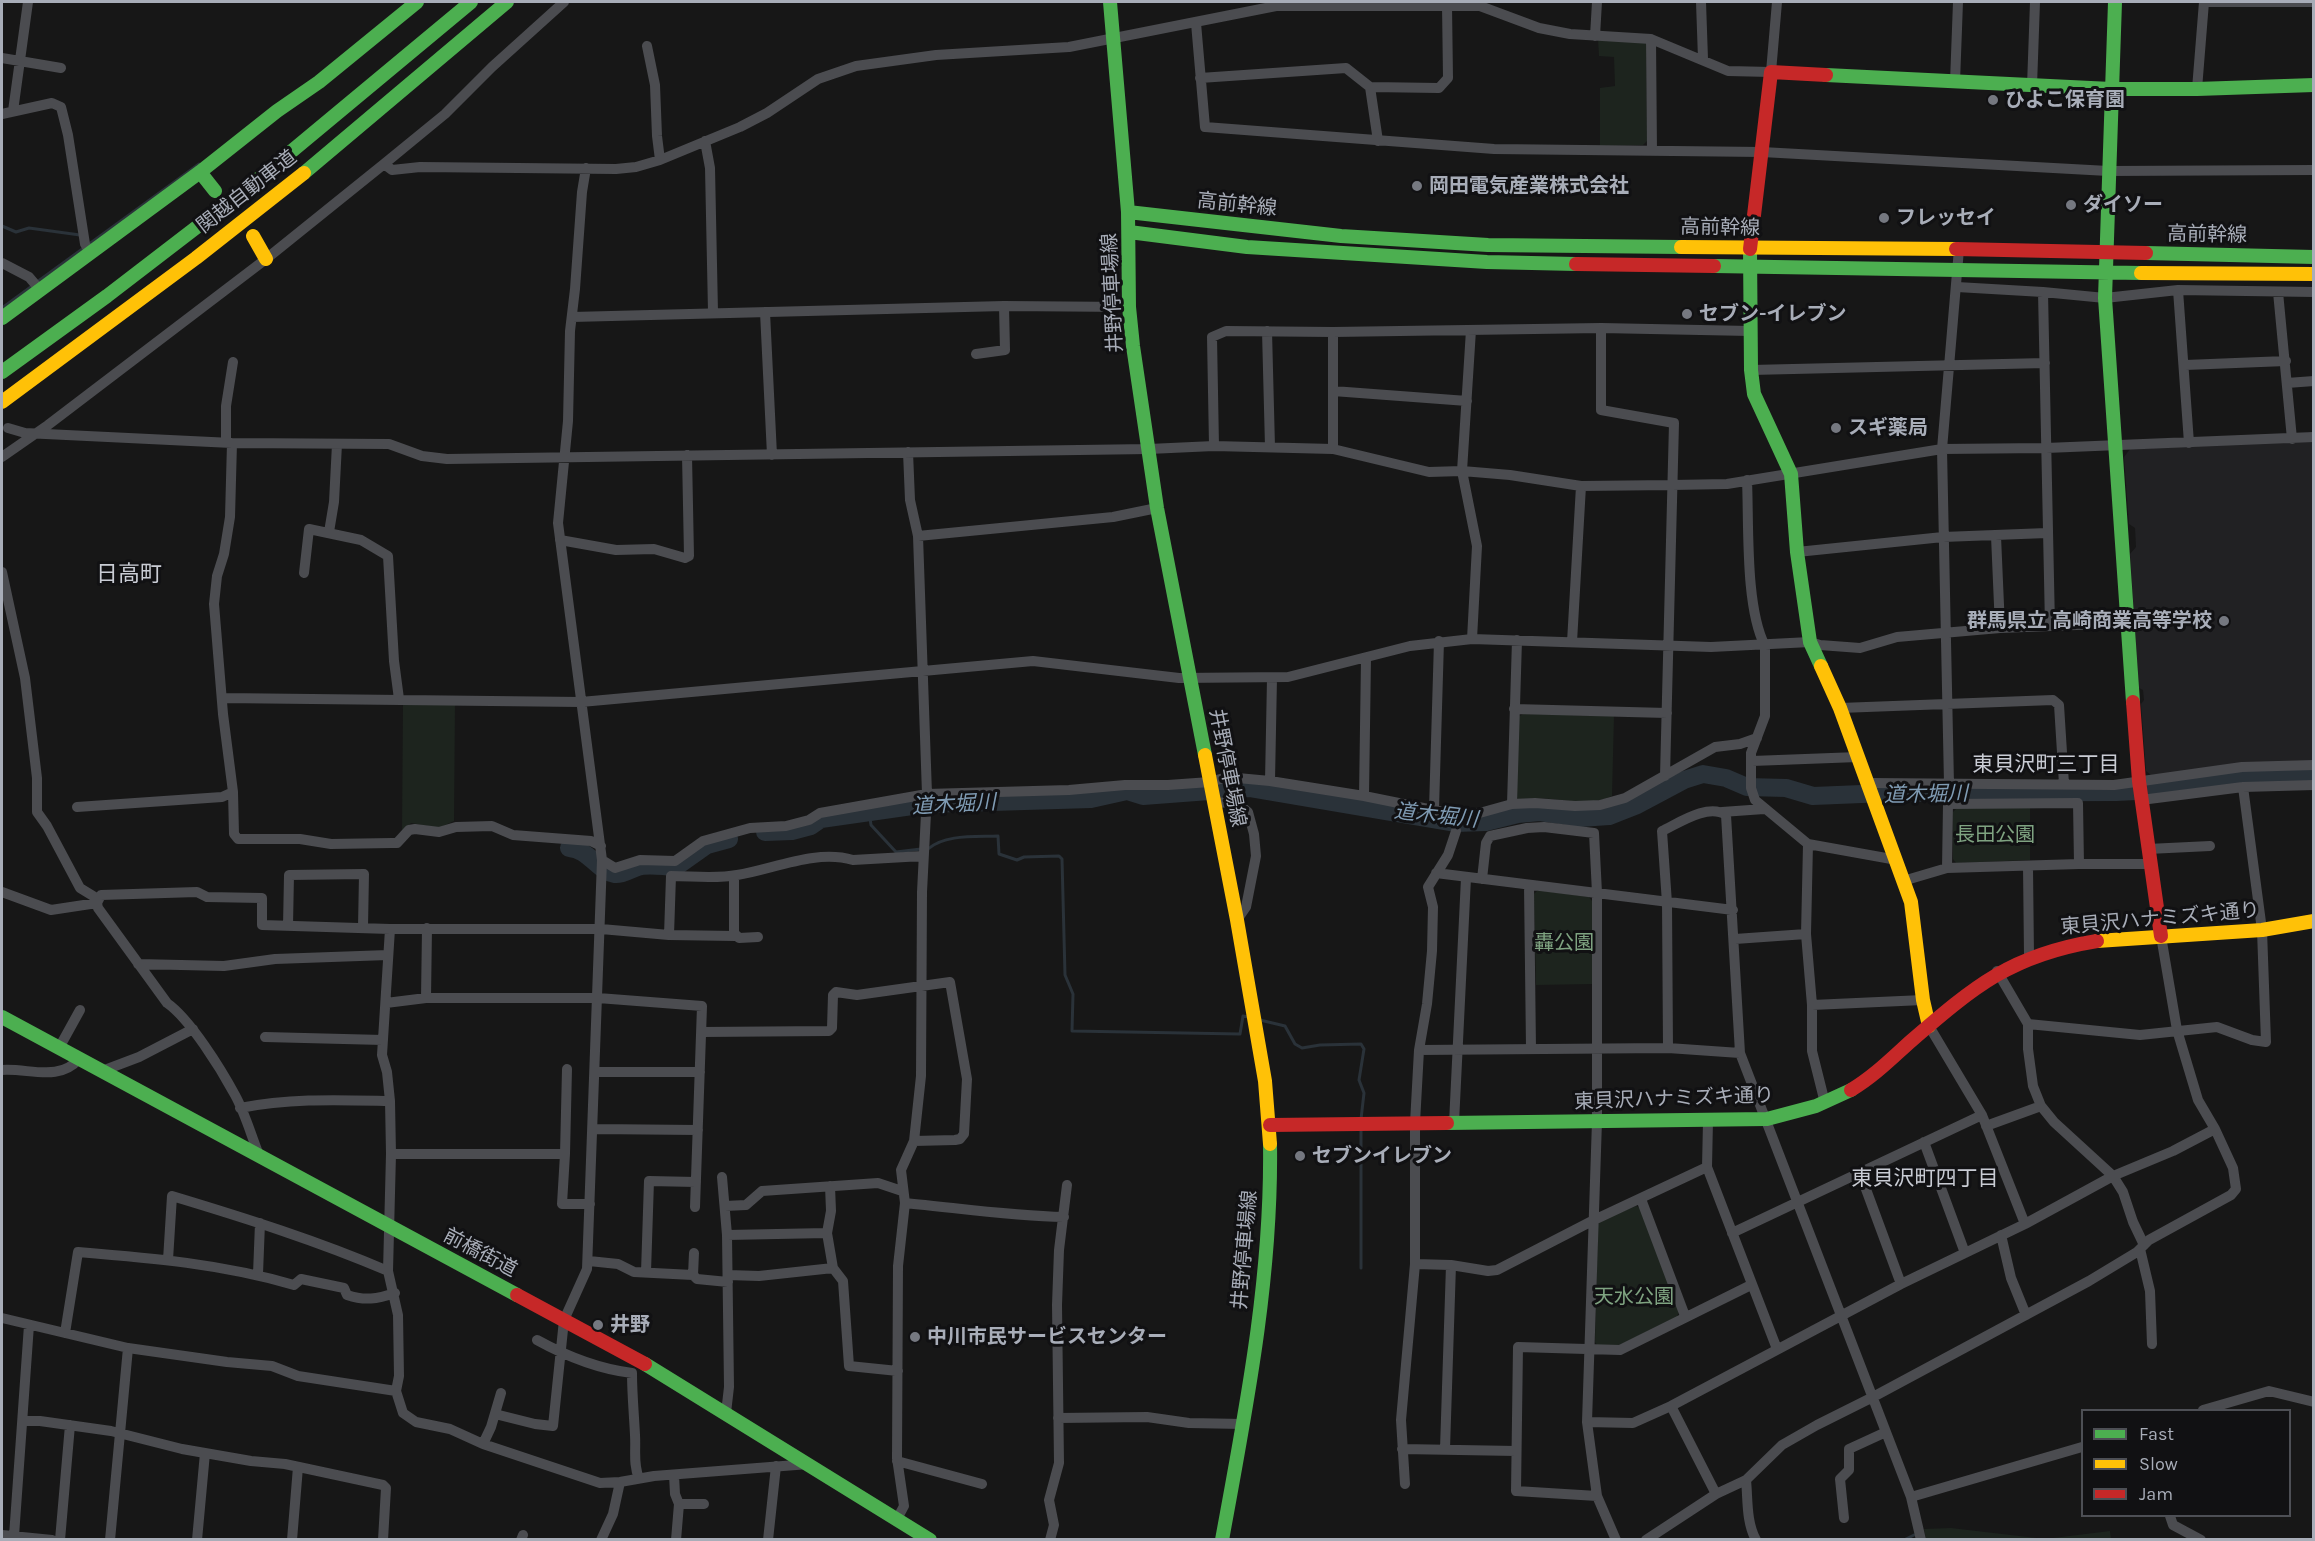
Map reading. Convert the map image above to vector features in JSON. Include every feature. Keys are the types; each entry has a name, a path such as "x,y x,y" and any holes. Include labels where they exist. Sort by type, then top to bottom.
{"main road":[{"path":"2,318 92,254 277,111 319,82 417,2"},
{"name":"関越自動車道","path":"2,372 107,296 245,190 471,2"},
{"name":"関越自動車道","path":"2,402 260,209 507,2"},
{"name":"井野停車場線","path":"1110,2 1128,212 1133,346 1157,507 1237,920 1266,1081 1270,1125 1271,1198 1268,1248 1243,1424 1222,1539"},
{"path":"2115,2 2104,252 2105,298 2139,781 2162,936"},
{"path":"1929,1026 1923,1000 1911,902 1840,708 1810,642 1797,552 1791,474 1754,394 1751,370 1750,248 1771,72 2032,86 2197,89 2313,86"},
{"path":"200,172 215,191"},
{"name":"高前幹線","path":"1128,212 1341,236 1488,245 1959,249 2313,257"},
{"name":"高前幹線","path":"1129,232 1247,247 1487,262 1958,271 2313,274"},
{"path":"253,236 266,260"},
{"name":"東貝沢ハナミズキ通り","path":"1270,1125 1767,1119 1825,1103 1862,1083 1964,995 1997,971 2029,956 2075,943 2262,930 2313,921"},
{"name":"前橋街道","path":"2,1017 622,1352 726,1413 930,1539"}],"street":[{"path":"28,2 21,61 7,113 52,103 61,107 68,135 85,244 92,254"},
{"path":"2,457 37,434 266,260 445,114 492,67 564,2"},
{"path":"1499,14 1501,2"},
{"path":"1595,36 1597,2"},
{"path":"1701,2 1703,59"},
{"path":"384,164 392,170 420,167 616,169 636,166 660,160 767,113 818,79 855,66 936,55 1069,47 1196,23 1276,4 1480,6 1539,28 1595,36 1651,39 1728,71 1771,72 1777,2"},
{"path":"1955,82 1958,2"},
{"path":"2032,86 2035,2"},
{"path":"2197,89 2204,2 2313,2"},
{"path":"1200,78 1346,68 1370,87 1439,88 1448,78 1447,5"},
{"path":"1196,23 1205,128 1494,149 1762,152 2108,171 2313,170"},
{"path":"1651,39 1652,151"},
{"path":"647,46 655,85 660,160"},
{"path":"2,58 61,68"},
{"path":"1370,87 1378,141"},
{"path":"705,141 710,168 713,312"},
{"path":"495,1414 553,1426 564,1320 589,1261 602,860 558,524 568,421 572,317 586,168"},
{"path":"1949,784 1942,449 1959,249"},
{"path":"2,262 29,277 41,291"},
{"path":"1957,287 2105,298 2178,290 2313,292"},
{"path":"2178,290 2189,443"},
{"path":"2043,292 2050,626"},
{"path":"2278,292 2292,439"},
{"path":"572,317 1004,306 1130,307"},
{"path":"976,354 1005,350 1004,306"},
{"path":"765,312 772,455"},
{"path":"1601,328 1601,410 1674,423 1665,776"},
{"path":"1214,446 1212,337 1226,331 1333,332 1601,328 1750,331"},
{"path":"1471,330 1462,471 1477,546 1472,639"},
{"path":"1267,331 1270,447"},
{"path":"1333,332 1333,449"},
{"path":"2185,366 2286,361"},
{"path":"233,362 226,406 230,517 214,594 222,698 233,792 234,834 238,839 243,840 300,838 331,844 397,843 409,831 415,829 439,832 456,827 492,826 513,835 591,841 601,846"},
{"path":"1751,370 2045,363"},
{"path":"2287,383 2313,381"},
{"path":"1333,391 1467,401"},
{"path":"8,428 37,434 229,443 389,444 433,458 563,459 1214,446 1333,449 1428,472 1462,471 1510,475 1581,486 1727,484 1942,449 2046,448 2313,437"},
{"path":"329,532 334,502 337,444"},
{"path":"897,1519 904,1506 897,1461 898,1266 905,1203 901,1170 915,1141 921,1076 923,856 927,794 918,536 910,500 908,452"},
{"path":"560,540 616,550 654,549 685,558 689,556 687,456"},
{"path":"1747,480 1752,597 1760,636 1765,646 1765,716 1751,753 1751,788 1755,800 1808,844 1897,860"},
{"path":"1572,642 1581,486"},
{"path":"918,536 1113,517 1157,507"},
{"path":"304,573 308,531 312,529 361,540 389,558 394,661 399,699"},
{"path":"1797,552 1943,537 2047,533"},
{"path":"1996,536 2000,628"},
{"path":"2,572 25,678 38,778 38,812 80,888 97,901"},
{"path":"222,698 581,702 1033,661 1191,679 1288,678 1410,646 1439,641 1472,639 1711,647 1810,642 1860,648 1870,647 1897,637 2000,628 2127,623"},
{"path":"1512,804 1517,640"},
{"path":"1434,809 1439,641"},
{"path":"1364,796 1366,658"},
{"path":"1270,781 1272,678"},
{"path":"1840,708 2053,700 2059,705 2064,784"},
{"path":"1514,709 1667,713"},
{"path":"602,860 615,868 640,860 675,861 703,842 750,828 786,826 808,820 820,813 927,794 1168,785 1210,782 1227,777 1270,781 1364,796 1454,814 1476,814 1512,804 1535,802 1575,806 1600,805 1624,798 1715,747 1740,744 1757,738"},
{"path":"1752,761 1858,757"},
{"path":"1869,785 2114,785 2242,767 2313,765"},
{"path":"2141,800 2243,787 2313,785"},
{"path":"2028,1024 2140,1035 2217,1027 2252,1040 2266,1042 2262,930 2243,787"},
{"path":"77,807 222,796 233,792"},
{"path":"1213,803 1236,802 1248,812 1254,834 1256,856 1248,897 1246,907 1237,920"},
{"path":"1947,868 1947,804 2078,803 2079,864"},
{"path":"1668,1048 1666,903 1662,831 1696,813 1764,809"},
{"path":"1722,812 1726,815 1740,1053 1911,1497 1921,1539"},
{"path":"1482,879 1486,843 1490,836 1527,828 1591,831 1595,836 1597,1121 1587,1422 1597,1496 1616,1539"},
{"path":"1405,1484 1401,1449 1403,1377 1415,1264 1415,1123 1419,1050 1428,1004 1432,951 1433,907 1428,887 1448,855 1456,831"},
{"path":"1808,844 1806,934 1812,1005 1812,1051 1825,1103"},
{"path":"2148,849 2210,846"},
{"path":"669,935 671,876 734,876 815,858 843,857 853,860 923,856"},
{"path":"1903,881 1947,868 2150,864"},
{"path":"2028,867 2029,956"},
{"path":"1436,873 1733,910"},
{"path":"288,926 289,875 364,874 363,927"},
{"path":"734,876 735,936"},
{"path":"1454,1123 1466,878"},
{"path":"1529,886 1531,1049"},
{"path":"2,892 51,910 97,901"},
{"path":"260,1157 236,1095 193,1029 177,1010 167,1003 98,908 97,901 101,895 197,892 207,897 262,898 262,925 601,929 669,935 758,937"},
{"path":"390,928 382,1055 387,1072 390,1101 388,1271 395,1293 398,1315 399,1376 396,1390 403,1413 409,1419 450,1429 483,1444 600,1483 810,1464"},
{"path":"426,998 427,928"},
{"path":"1735,939 1806,934"},
{"path":"1646,1539 1716,1494 1746,1480 1782,1445 2089,1281 2231,1195 2236,1189 2233,1168 2216,1129 2198,1100 2176,1030 2162,936"},
{"path":"138,964 224,966 275,959 388,955"},
{"path":"1997,971 2028,1024 2028,1049 2033,1086 2041,1106 2054,1122 2113,1176 2123,1192 2142,1247 2150,1291 2152,1344"},
{"path":"702,1032 829,1031 832,1028 833,995 836,992 857,995 921,984 950,982 967,1079 963,1137 955,1140 915,1141"},
{"path":"386,1003 426,998 598,998 702,1006 695,1207"},
{"path":"1812,1005 1923,1000"},
{"path":"59,1048 80,1010"},
{"path":"1929,1026 1984,1120 2025,1224"},
{"path":"102,1071 139,1057 193,1029"},
{"path":"265,1037 383,1040"},
{"path":"1419,1050 1668,1048 1740,1053"},
{"path":"2,1070 60,1072 71,1068 79,1059"},
{"path":"567,1069 562,1204 590,1204"},
{"path":"596,1072 700,1072"},
{"path":"240,1108 276,1101 319,1099 390,1101"},
{"path":"1732,1233 1924,1142 1984,1120 2041,1106"},
{"path":"1708,1121 1707,1167 1777,1349"},
{"path":"593,1129 698,1130"},
{"path":"1587,1422 1633,1423 1671,1406 1901,1284 2025,1224 2113,1176 2173,1151 2216,1129"},
{"path":"1924,1142 1965,1253"},
{"path":"391,1154 565,1154"},
{"path":"1415,1264 1497,1270 1594,1220 1707,1167"},
{"path":"1860,1173 1901,1284"},
{"path":"722,1177 728,1278 729,1387 726,1413"},
{"path":"646,1272 650,1181 696,1182"},
{"path":"725,1206 746,1205 762,1191 878,1183 902,1191"},
{"path":"1050,1539 1054,1525 1049,1500 1059,1463 1057,1305 1059,1250 1067,1185"},
{"path":"830,1186 831,1211 827,1233 833,1268 843,1281 849,1366 898,1371"},
{"path":"168,1260 172,1196 260,1223 351,1255 388,1271"},
{"path":"1641,1199 1685,1316"},
{"path":"905,1203 1023,1216 1064,1217"},
{"path":"258,1274 260,1223"},
{"path":"727,1235 827,1233"},
{"path":"2001,1235 2012,1278 2026,1315"},
{"path":"65,1333 78,1252 168,1260 258,1274 294,1285 301,1279 344,1288 347,1295 359,1299 376,1299 395,1293"},
{"path":"693,1275 694,1253"},
{"path":"589,1261 618,1264 634,1272 693,1275 697,1279 759,1276 833,1268"},
{"path":"1445,1449 1451,1265"},
{"path":"1597,1496 1516,1491 1518,1347 1620,1350 1751,1285"},
{"path":"2,1318 128,1348 272,1366 298,1376 396,1390"},
{"path":"14,1536 29,1325"},
{"path":"537,1340 561,1352 618,1371 632,1373 635,1461 639,1478"},
{"path":"110,1539 128,1348"},
{"path":"618,1371 622,1352"},
{"path":"2206,1409 2269,1391 2313,1402"},
{"path":"483,1444 501,1394"},
{"path":"1671,1406 1716,1494"},
{"path":"1058,1418 1147,1417 1190,1423 1243,1424"},
{"path":"23,1421 40,1420 119,1433 164,1445 298,1467 383,1485 386,1488 383,1539"},
{"path":"60,1539 70,1425"},
{"path":"1844,1518 1840,1479 1849,1470 1849,1449 1886,1432"},
{"path":"1911,1497 2081,1447"},
{"path":"1401,1449 1516,1451"},
{"path":"198,1539 205,1453"},
{"path":"897,1461 982,1484"},
{"path":"768,1539 776,1466"},
{"path":"292,1539 298,1467"},
{"path":"674,1475 675,1494 679,1504 676,1539"},
{"path":"1746,1480 1749,1518 1756,1539"},
{"path":"601,1539 613,1514 620,1482"},
{"path":"679,1504 704,1504"},
{"path":"2171,1517 2173,1525 2194,1538"},
{"path":"2,1535 52,1539"}],"shaded area":[{"name":"群馬県立 高崎商業高等学校","path":"2313,441 2313,761 2151,775 2146,771 2141,704 2144,700 2143,690 2139,688 2130,554 2136,547 2135,528 2129,524 2124,457 2130,449"}],"green space":[{"path":"1598,39 1646,43 1647,141 1643,145 1600,146 1600,88 1615,86 1614,57 1599,56"},
{"path":"403,703 455,703 454,821 439,828 411,823 402,832"},
{"path":"1523,714 1614,716 1612,796 1589,801 1518,799 1515,795 1518,717"},
{"name":"長田公園","path":"1957,808 2030,808 2030,860 1956,863 1953,859 1953,812"},
{"name":"轟公園","path":"1538,890 1589,897 1592,901 1593,984 1536,985 1534,894"},
{"name":"天水公園","path":"1636,1206 1640,1208 1679,1311 1677,1317 1617,1346 1597,1345 1595,1342 1598,1224 1601,1220"},
{"path":"1951,1528 2045,1539 1926,1539 1924,1529"},
{"path":"2110,1531 2111,1539 2045,1539"}],"waterway":[{"path":"37,282 199,164"},
{"path":"2,226 16,232 29,228 80,235"},
{"path":"2,308 32,286"},
{"name":"道木堀川","path":"765,832 792,831 811,826 821,819 926,804 1091,799 1127,791 1143,796 1249,788 1455,823 1486,822 1518,814 1540,812 1580,818 1609,816 1637,805 1684,780 1703,774 1726,778 1747,787 1786,788 1813,796 1886,793 2116,792 2156,790 2243,776 2314,774"},
{"path":"869,811 871,825 896,852 921,849"},
{"path":"928,849 935,844 952,839 998,836 999,854 1017,860 1024,857 1059,856 1062,859 1065,975 1073,994 1072,1031 1240,1034 1243,1016 1248,1017"},
{"name":"道木堀川","path":"569,848 582,852 603,869 618,874 646,865 676,867 707,845 729,839"},
{"path":"1260,1020 1285,1026 1295,1044 1302,1048 1361,1044 1364,1049 1359,1080 1364,1093 1361,1119"},
{"path":"1361,1129 1361,1268"},
{"path":"1904,1540 1914,1535"}],"traffic: fast":[{"path":"2,318 200,172 277,111 319,82 417,2"},
{"path":"2,372 107,296 245,190 471,2"},
{"path":"304,173 507,2"},
{"path":"1110,2 1128,212 1129,307 1133,346 1157,508 1205,755"},
{"path":"2115,2 2105,298 2133,702"},
{"path":"1826,75 2111,89 2314,85"},
{"path":"200,172 215,191"},
{"path":"1128,212 1341,236 1488,245 1681,247"},
{"path":"1129,232 1247,247 1487,262 1576,264"},
{"path":"1750,249 1751,370 1754,394 1791,474 1797,552 1810,642 1821,666"},
{"path":"2146,253 2314,257"},
{"path":"1714,266 2141,273"},
{"path":"2,1017 517,1295"},
{"path":"1447,1123 1767,1119 1816,1106 1851,1090"},
{"path":"1222,1540 1256,1343 1262,1294 1267,1244 1270,1144"},
{"path":"645,1364 930,1540"}],"traffic: slow":[{"path":"2,402 196,258 304,173"},
{"path":"253,236 266,259"},
{"path":"1681,247 1956,249"},
{"path":"2141,273 2314,274"},
{"path":"1821,666 1840,708 1911,902 1923,1000 1929,1026"},
{"path":"1205,755 1265,1081 1270,1144"},
{"path":"2097,941 2262,930 2314,921"}],"traffic: jam":[{"path":"1750,249 1771,72 1826,75"},
{"path":"1956,249 2146,253"},
{"path":"1576,264 1714,266"},
{"path":"2133,702 2139,781 2161,936"},
{"path":"1851,1090 1874,1074 1955,1004 1996,976 2017,964 2041,955 2097,941"},
{"path":"1270,1125 1447,1123"},
{"path":"517,1295 645,1364"}],"place":[{"name":"ひよこ保育園","path":"1993,100"},
{"name":"岡田電気産業株式会社","path":"1417,186"},
{"name":"ダイソー","path":"2071,205"},
{"name":"フレッセイ","path":"1884,218"},
{"name":"セブン-イレブン","path":"1687,314"},
{"name":"スギ薬局","path":"1836,428"},
{"name":"群馬県立 高崎商業高等学校","path":"2224,621"},
{"name":"セブンイレブン","path":"1300,1156"},
{"name":"井野","path":"598,1325"},
{"name":"中川市民サービスセンター","path":"915,1337"}],"district":[{"name":"日高町","path":"129,575"},
{"name":"東貝沢町三丁目","path":"2046,765"},
{"name":"東貝沢町四丁目","path":"1925,1179"}]}
